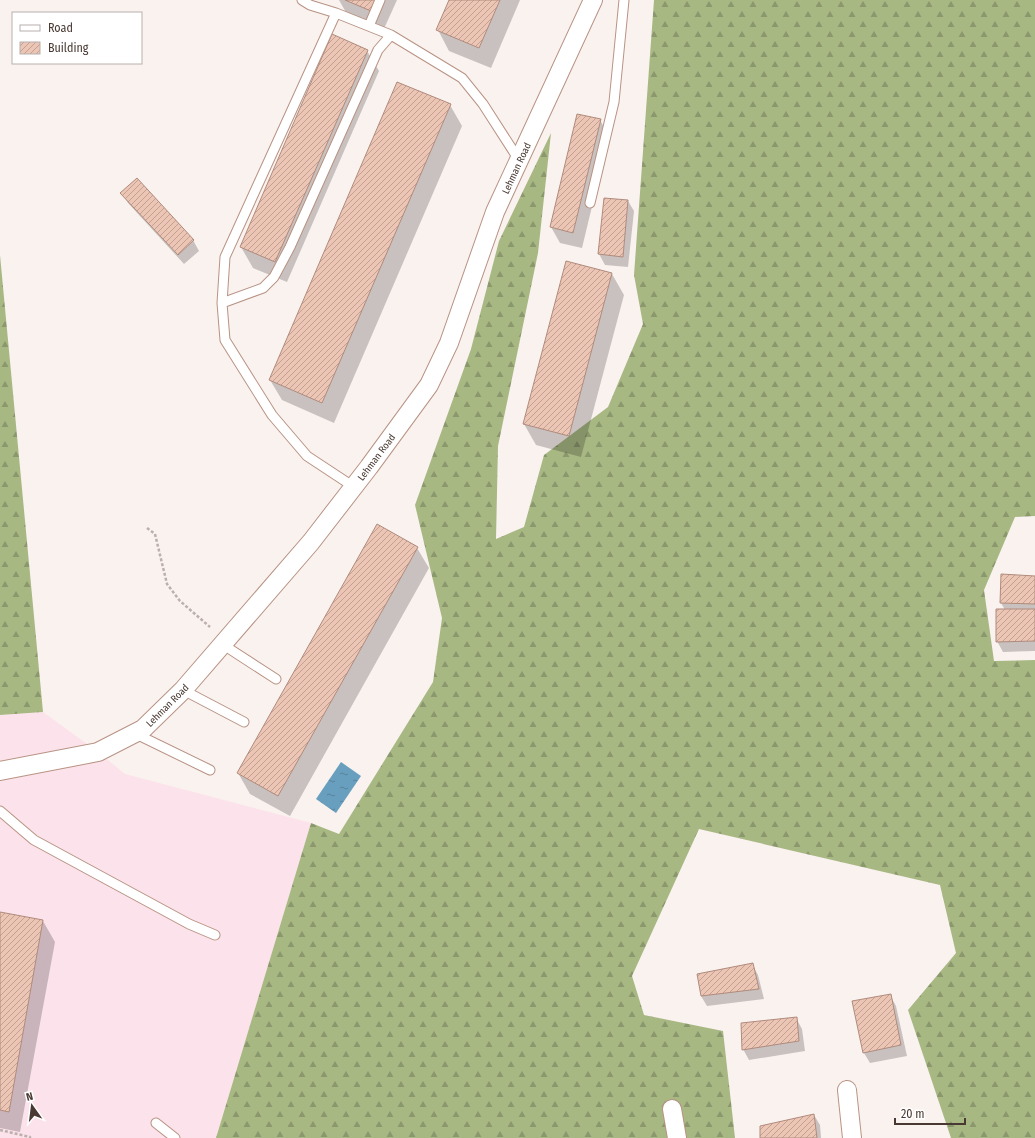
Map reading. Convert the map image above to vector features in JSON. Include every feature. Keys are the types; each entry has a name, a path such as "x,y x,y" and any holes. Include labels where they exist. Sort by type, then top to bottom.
{"street":[{"name":"Lehman Road","path":"0,771 98,752 143,729 183,690 311,542 354,487 429,385 449,343 495,212 593,0"},
{"path":"847,1090 852,1138"},
{"path":"672,1109 677,1138"}],"lane":[{"path":"302,0 310,5 336,13 390,35 462,78 484,104 519,160"},
{"path":"369,26 380,0"},
{"path":"590,203 614,102 624,0"},
{"path":"336,13 225,257 222,303 225,340 272,415 307,456 354,487"},
{"path":"222,303 263,288 274,277 290,247 378,50 390,35"},
{"path":"224,642 276,678"},
{"path":"183,690 244,722"},
{"path":"134,733 210,770"},
{"path":"0,811 34,840 189,924 215,935"},
{"path":"156,1124 175,1138"}],"path":[{"path":"147,528 155,534 167,584 180,601 224,642"},
{"path":"0,1130 30,1138"}],"shaded area":[{"path":"43,712 98,752 125,774 311,823 216,1138 0,1138 0,715"}],"green space":[{"path":"654,0 1035,0 1035,516 1015,517 984,590 994,661 1035,660 1035,1138 951,1138 908,1010 956,953 940,885 699,829 632,976 644,1015 723,1031 735,1138 216,1138 311,823 339,834 433,682 442,618 415,505 471,349 499,241 551,133 538,253 498,446 496,539 524,527 544,455 608,407 643,324 634,275"},
{"path":"0,255 43,712 0,715"}],"water":[{"path":"341,762 361,776 336,813 316,799"}],"building":[{"path":"345,0 376,0 371,11"},
{"path":"449,0 500,0 479,48 436,30"},
{"path":"332,34 368,50 275,262 240,247"},
{"path":"397,82 451,104 322,403 269,380"},
{"path":"577,114 601,119 573,233 550,227"},
{"path":"137,178 194,240 178,255 120,193"},
{"path":"604,198 628,200 623,257 598,254"},
{"path":"566,261 612,273 569,436 523,424"},
{"path":"377,524 418,547 278,796 237,773"},
{"path":"1001,574 1035,576 1035,604 1000,603"},
{"path":"996,609 1035,609 1035,641 996,642"},
{"path":"0,912 43,920 9,1112 0,1110"},
{"path":"753,963 759,989 701,996 697,974"},
{"path":"891,994 901,1045 863,1053 852,1001"},
{"path":"797,1017 799,1041 742,1050 741,1023"},
{"path":"814,1114 817,1138 760,1138 760,1126"}]}
